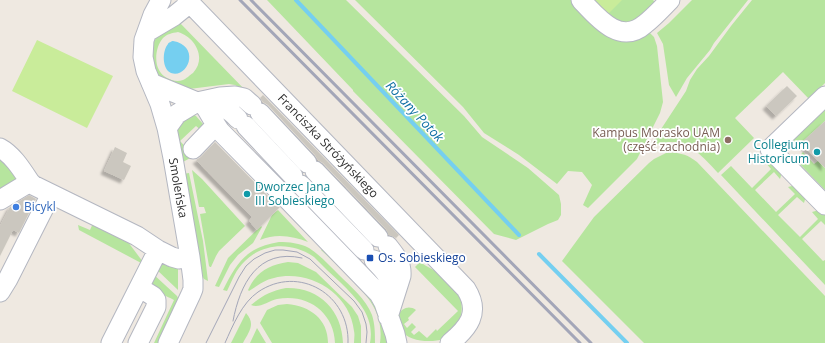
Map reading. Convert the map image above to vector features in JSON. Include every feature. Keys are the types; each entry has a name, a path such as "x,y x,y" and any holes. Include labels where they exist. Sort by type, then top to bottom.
{"street":[{"name":"Smoleńska","path":"161,0 152,15 144,40 143,57 146,71 160,104 167,128 193,280 193,289 168,343"},
{"path":"581,0 604,23 613,29 624,32 635,30 644,25 670,0"},
{"path":"147,32 174,16 188,2"},
{"name":"Franciszka Stróżyńskiego","path":"188,2 466,289 472,305 471,319 465,329 450,343"},
{"path":"151,84 198,102 224,107 242,122 387,275 389,282 388,317"},
{"path":"167,128 177,114 198,102 220,97 235,96 244,98 383,242 399,261 402,271 388,317"},
{"path":"825,96 770,149 825,206"},
{"path":"198,102 206,108 216,125 376,290 384,303 388,317 400,340"},
{"path":"193,149 216,125"},
{"path":"0,148 11,157 34,185 137,236 158,250 172,257 179,259 190,258"},
{"path":"0,200 30,182"},
{"path":"0,292 51,194"},
{"path":"112,343 158,250"},
{"path":"138,343 156,307 156,300 153,296 140,288"}],"green space":[{"path":"267,0 346,0 464,116 482,137 528,168 559,195 561,215 558,220 516,240 494,234 353,91"},
{"path":"355,0 574,0 606,32 647,30 654,37 657,46 663,102 660,113 637,159 588,208 583,205 592,185 582,172 568,171 557,184 519,155 484,133 463,107"},
{"path":"586,0 653,0 657,4 642,20 622,26"},
{"path":"595,0 622,0 608,14"},
{"path":"692,0 748,0 687,78 676,97 669,85 663,44 657,33"},
{"path":"752,0 825,0 825,83 809,99 783,72 735,118 754,138 718,173 703,157 688,146 670,142 659,144 648,149 686,91 690,80 697,69 709,56"},
{"path":"180,23 247,92 235,85 229,84 189,89 158,77 152,67 152,47 157,37","holes":["178,32 194,43 199,55 199,61 193,73 183,80 176,81 169,79 159,70 156,58 157,49 163,38 166,36"]},
{"path":"37,40 113,76 87,128 12,91"},
{"path":"825,105 825,121 795,148 788,140"},
{"path":"194,115 205,127 203,132 196,126 180,141 194,156 181,163 175,136 178,123 187,116"},
{"path":"803,152 814,164 818,161 825,168 825,190 796,160"},
{"path":"666,153 682,154 697,162 825,296 825,343 644,343 562,261 594,217 649,163"},
{"path":"0,158 20,179 0,196"},
{"path":"772,160 782,172 780,179 774,172 755,190 776,212 795,194 788,187 796,185 806,196 804,203 797,197 778,215 800,237 818,219 812,212 819,210 825,213 825,225 821,221 802,239 823,261 825,260 825,285 721,175 731,166 752,188 771,169 765,162"},
{"path":"192,170 245,226 219,251 211,267 209,266 200,214 206,213 204,207 199,207"},
{"path":"189,173 203,241 208,281 204,279 201,274 183,174"},
{"path":"278,210 308,242 284,236 260,240 272,215"},
{"path":"94,221 122,234 143,264 79,230 78,225 90,230"},
{"path":"261,226 262,227 253,243 238,255 230,265 219,287 215,286 228,258"},
{"path":"279,242 294,243 309,248 325,261 358,294 372,315 375,343 370,343 371,334 368,317 359,303 347,289 314,257 306,252 279,246 261,250 245,261 234,275 227,291 223,290 233,271 244,257 268,244"},
{"path":"324,248 371,300 391,343 380,343 380,323 373,306 355,283 321,250"},
{"path":"166,262 178,268 178,290 155,268 160,263"},
{"path":"288,262 298,263 316,272 352,307 358,316 361,326 361,343 354,343 354,332 351,317 345,305 326,287 314,281 301,277 287,276 270,279 249,291 248,290 255,278 264,270 275,265"},
{"path":"420,262 439,273 453,286 460,296 462,312 460,320 443,339 427,341 414,339 404,334 400,327 398,315 406,308 413,308 416,310 404,324 407,328 412,323 416,327 411,332 414,335 419,331 427,338 436,329 437,331 458,311 415,267"},
{"path":"152,273 177,296 180,302 160,343 154,343 174,300 157,291 153,287 151,284"},
{"path":"286,288 309,292 318,296 326,303 338,320 342,331 343,343 335,343 330,322 317,307 308,302 288,298 277,299 257,306 251,305 267,294"},
{"path":"287,304 303,308 316,315 325,327 328,343 272,343 260,323 267,310 278,305"},
{"path":"246,313 251,321 251,324 243,343 231,343"},
{"path":"257,328 266,343 250,343"}],"water":[{"path":"173,41 182,44 187,49 189,55 189,61 186,67 177,74 168,71 164,60 166,47"}],"building":[{"path":"787,86 797,96 776,116 766,106"},
{"path":"263,95 399,235 396,238 389,235 386,229 323,163 318,160 268,105 263,102 260,98"},
{"name":"Collegium Historicum","path":"825,121 825,168 801,143"},
{"path":"215,142 271,199 277,202 280,207 257,230 249,221 252,217 196,160 201,157"},
{"path":"115,147 127,153 123,162 131,166 124,180 104,171"},
{"path":"29,195 36,199 19,233 13,230 0,256 0,226 10,207"}],"waterway":[{"name":"Różany Potok","path":"296,0 519,235"},
{"name":"Różany Potok","path":"539,254 627,343"}],"tram line":[{"path":"206,343 246,266 254,259 275,250 297,252 310,259 354,301 362,312 366,324 366,343"},
{"path":"233,321 236,307 246,282 254,272 263,264 274,258 287,256 302,258"},
{"path":"225,343 238,315 252,297 258,292 274,284 290,281 305,283 319,289 331,298 341,311 346,326 348,343"}],"railway":[{"path":"240,0 580,343"},
{"path":"251,0 591,343"}],"place":[{"name":"Kampus Morasko UAM (część zachodnia)","path":"728,140"},
{"name":"Collegium Historicum","path":"817,152"},
{"name":"Dworzec Jana III Sobieskiego","path":"247,194"},
{"name":"Bicykl","path":"16,207"},
{"name":"Os. Sobieskiego","path":"370,258"}]}
